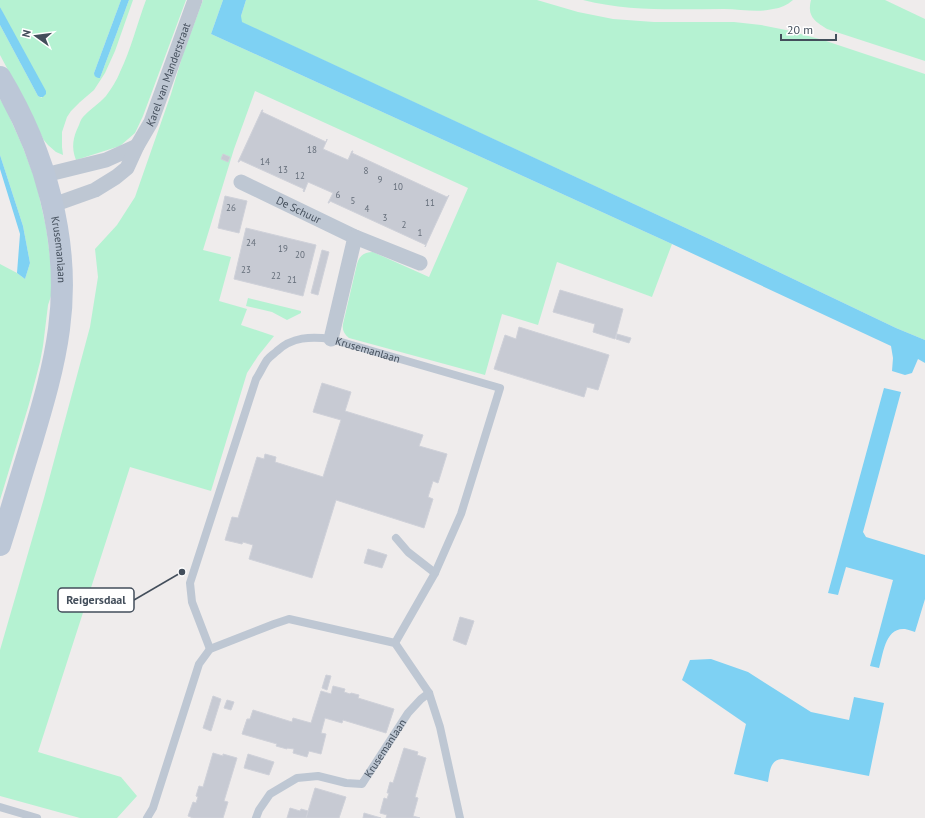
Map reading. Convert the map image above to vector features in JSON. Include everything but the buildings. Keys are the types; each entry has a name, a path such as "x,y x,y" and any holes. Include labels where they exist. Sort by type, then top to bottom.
{"main road":[{"name":"Krusemanlaan","path":"0,77 26,127 45,175 53,205 62,268 62,295 59,328 54,356 38,420 0,545"}],"street":[{"name":"Karel van Manderstraat","path":"53,205 95,190 127,168 137,146 151,122 195,0"},
{"path":"45,175 106,160 137,146"},
{"name":"De Schuur","path":"241,182 355,237 420,263"},
{"path":"331,339 355,237"}],"lane":[{"name":"Krusemanlaan","path":"210,649 192,602 190,583 256,379 268,358 283,345 301,338 331,339 500,388 461,514 435,572 395,643"},
{"path":"396,538 408,552 435,572"},
{"path":"147,818 153,808 199,664 210,649 289,619 395,643 429,693 440,727 462,817"},
{"name":"Krusemanlaan","path":"256,818 259,810 270,794 297,778 318,776 346,784 362,784 408,713 429,693"},
{"path":"0,807 37,818"}],"green space":[{"path":"0,0 121,0 94,73 96,77 100,78 129,0 133,0 115,51 105,73 94,90 71,111 67,117 62,132 63,155 56,152 43,139 0,55 0,25 38,96 42,98 0,7"},
{"path":"146,0 186,0 143,116 135,133 120,146 76,160 73,142 82,118 106,96 116,81"},
{"path":"203,0 223,0 211,34 672,244 652,297 557,262 538,325 502,314 485,375 349,338 344,332 343,324 359,259 367,253 373,252 429,277 468,188 255,91 234,149 203,250 231,257 219,301 247,309 241,325 274,336 247,373 211,491 130,467 38,752 121,777 137,796 117,818 80,818 0,796 0,650 44,498 90,327 98,277 95,249 117,225 135,197 171,94 183,54"},
{"path":"246,0 537,0 578,12 613,19 654,22 734,22 761,25 823,40 925,74 925,340 896,328 718,243 241,22 241,16"},
{"path":"583,0 793,0 779,8 755,11 724,9 636,8 601,4"},
{"path":"811,0 885,0 925,19 925,61 827,29 813,18 810,10"},
{"path":"0,99 22,145 36,182 46,227 52,272 51,296 48,305 40,362 0,500 0,264 25,279 30,263 23,226 0,155"},
{"path":"248,298 301,311 301,313 287,320 272,312 246,306"}],"water":[{"path":"121,0 129,0 100,78 97,78 94,73"},
{"path":"223,0 246,0 241,16 242,22 718,243 896,328 925,340 925,363 918,359 912,373 905,375 892,371 893,358 891,346 672,244 211,34"},
{"path":"0,7 46,91 46,94 43,97 38,96 0,25"},
{"path":"0,155 23,226 30,263 25,279 17,273 20,234 0,169"},
{"path":"884,388 901,392 863,532 866,537 925,555 925,599 915,632 905,629 893,632 886,643 879,668 870,666 893,580 846,567 838,595 828,593"},
{"path":"711,659 748,672 811,712 849,720 854,697 884,703 869,776 782,759 775,761 771,767 768,782 734,774 746,724 682,680 690,660"}],"place":[{"name":"Reigersdaal","path":"182,572"}]}
